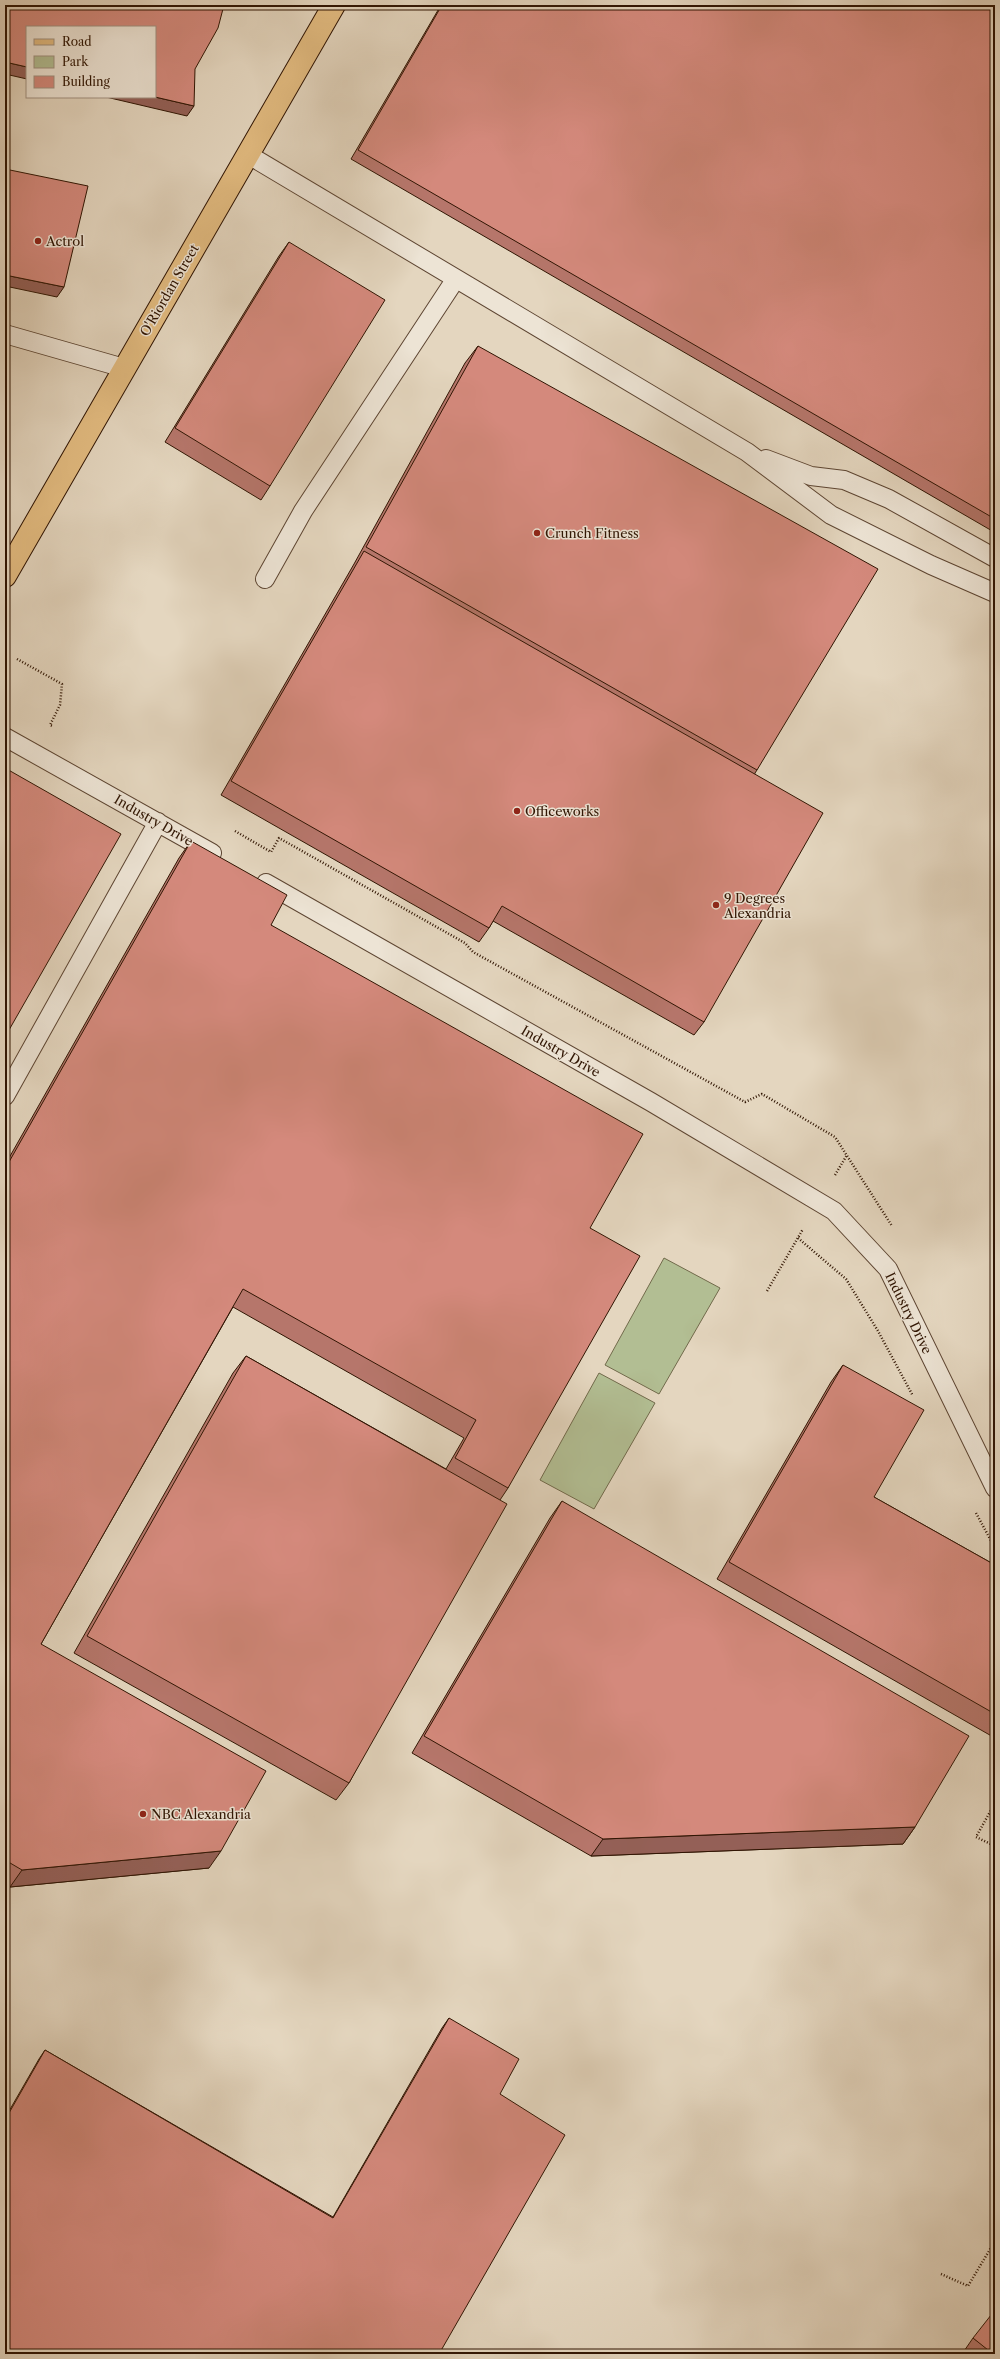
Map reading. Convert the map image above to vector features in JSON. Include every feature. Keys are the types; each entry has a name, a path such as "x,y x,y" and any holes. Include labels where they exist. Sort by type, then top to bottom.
{"main road":[{"name":"O'Riordan Street","path":"5,576 334,5"}],"lane":[{"path":"247,154 455,280 747,452 831,515 931,565 995,593"},
{"path":"265,579 303,511 455,280"},
{"path":"5,334 124,368"},
{"path":"747,452 811,476 844,480 889,499 995,558"},
{"name":"Industry Drive","path":"5,737 227,861"},
{"path":"5,1096 158,822"},
{"name":"Industry Drive","path":"248,873 651,1102 834,1210 888,1269 995,1488"}],"path":[{"path":"17,659 62,684 60,705 50,725 57,728"},
{"path":"232,829 271,852 279,838"},
{"path":"798,1238 846,1279 878,1331 916,1401"},
{"path":"972,1506 995,1548"},
{"path":"995,1803 976,1837 995,1846"},
{"path":"941,2274 968,2286 995,2241"}],"green space":[{"path":"664,1258 720,1288 659,1394 605,1365"},
{"path":"599,1373 655,1403 594,1509 540,1480"}],"building":[{"path":"5,5 224,5 218,28 195,69 194,106 156,97 156,26 26,26 26,67 5,62"},
{"path":"442,5 995,5 995,519 358,150"},
{"name":"Actrol","path":"5,169 88,186 64,287 5,275"},
{"path":"289,242 385,300 270,486 175,428"},
{"path":"478,346 878,569 757,770 366,547"},
{"name":"Officeworks","path":"364,551 823,813 704,1022 502,906 489,928 231,781"},
{"path":"5,768 121,834 5,1037"},
{"path":"191,841 287,895 271,925 643,1134 590,1228 640,1256 508,1488 455,1458 476,1420 243,1289 41,1644 266,1771 221,1851 22,1870 5,1860 5,1169"},
{"path":"246,1356 507,1504 349,1783 87,1636"},
{"path":"843,1365 924,1410 874,1497 995,1565 995,1714 729,1562"},
{"path":"562,1501 969,1736 915,1827 603,1839 424,1736"},
{"path":"449,2018 519,2059 500,2094 565,2135 439,2354 5,2354 5,2120 45,2050 333,2218"},
{"path":"995,2310 995,2354 993,2354 973,2338"}],"place":[{"name":"Actrol","path":"38,241"},
{"name":"Crunch Fitness","path":"537,533"},
{"name":"Officeworks","path":"517,811"},
{"name":"9 Degrees Alexandria","path":"716,905"},
{"name":"NBC Alexandria","path":"143,1814"}]}
